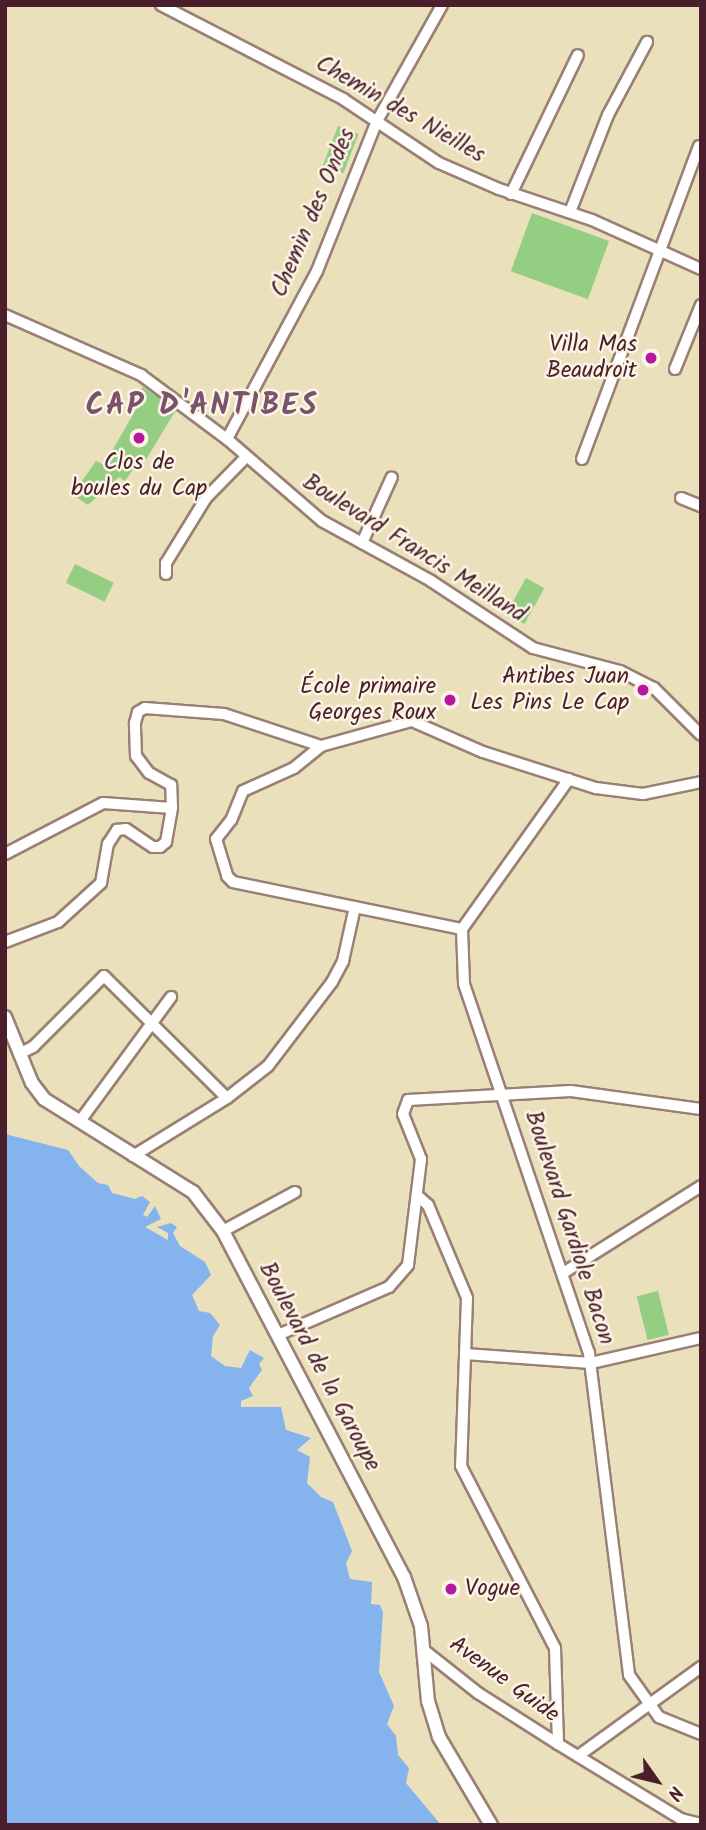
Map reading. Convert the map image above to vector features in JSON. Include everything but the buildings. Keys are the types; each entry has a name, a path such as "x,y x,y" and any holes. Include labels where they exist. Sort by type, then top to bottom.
{"street":[{"name":"Chemin des Nieilles","path":"161,5 377,121 439,163 511,194 570,212 657,253 701,269"},
{"name":"Chemin des Ondes","path":"227,439 317,271 377,121 442,5"},
{"path":"570,212 608,115 647,42"},
{"path":"511,194 578,55"},
{"path":"582,459 699,146"},
{"path":"675,369 701,305"},
{"name":"Boulevard Francis Meilland","path":"5,315 134,371 227,439 309,512 533,648 620,671 654,688 701,735"},
{"path":"166,574 166,563 206,498 246,457"},
{"path":"362,543 392,477"},
{"path":"681,498 701,506"},
{"path":"5,942 58,922 101,883 107,844 117,830 126,828 153,847 160,847 166,842 172,808 171,785 149,774 136,755 135,723 138,712 145,708 224,714 321,746"},
{"path":"569,779 462,929 233,882 216,839 231,820 243,791 294,768 321,746 412,720 483,752 621,793 643,794 701,782"},
{"path":"5,854 103,803 172,808"},
{"path":"132,1156 227,1098 268,1066 332,982 343,961 355,907"},
{"name":"Boulevard Gardiole Bacon","path":"462,929 464,984 591,1363 629,1675 647,1705 659,1717 701,1734"},
{"path":"19,1054 33,1047 104,976 227,1098"},
{"path":"80,1121 171,997"},
{"name":"Boulevard de la Garoupe","path":"5,1017 19,1054 44,1098 132,1156 193,1192 223,1231 404,1577 425,1651 428,1701 439,1737 488,1820"},
{"path":"278,1335 389,1287 401,1276 412,1249 421,1159 403,1114 408,1101 571,1091 701,1109"},
{"path":"563,1273 701,1186"},
{"path":"223,1231 295,1192"},
{"path":"419,1197 428,1205 462,1278 468,1313 461,1466 555,1648 558,1744"},
{"path":"465,1354 591,1363 701,1338"},
{"name":"Avenue Guide","path":"425,1651 478,1693 558,1744 681,1819 701,1824"},
{"path":"578,1756 701,1667"}],"green space":[{"path":"338,126 359,134 343,173 323,165"},
{"path":"532,213 609,241 588,299 511,271"},
{"name":"Clos de boules du Cap","path":"143,387 176,410 139,471 134,468 125,481 119,477 88,505 76,497 75,491 96,461 104,465 143,397 138,394"},
{"path":"75,564 114,583 104,602 66,583"},
{"path":"526,578 544,588 524,624 506,614"},
{"path":"658,1291 669,1335 648,1340 637,1296"}],"water":[{"path":"5,1134 68,1150 79,1166 98,1183 108,1185 112,1193 135,1199 142,1196 150,1202 143,1215 147,1217 155,1206 161,1219 145,1227 168,1240 168,1233 157,1227 171,1223 177,1227 173,1233 180,1246 205,1262 211,1275 192,1295 199,1311 210,1313 220,1325 213,1336 211,1356 225,1366 241,1368 250,1350 264,1358 259,1364 262,1370 249,1388 253,1396 241,1401 241,1407 281,1407 286,1430 311,1438 297,1450 310,1457 307,1483 321,1497 333,1502 352,1551 346,1563 350,1579 372,1582 371,1604 380,1605 383,1612 379,1672 394,1706 387,1724 396,1736 398,1755 409,1768 406,1783 441,1825 5,1825"}],"place":[{"name":"Villa Mas Beaudroit","path":"651,358"},
{"name":"Clos de boules du Cap","path":"139,438"},
{"name":"Antibes Juan Les Pins Le Cap","path":"643,690"},
{"name":"École primaire Georges Roux","path":"450,700"},
{"name":"Vogue","path":"451,1589"}],"district":[{"name":"CAP D'ANTIBES","path":"202,406"}]}
